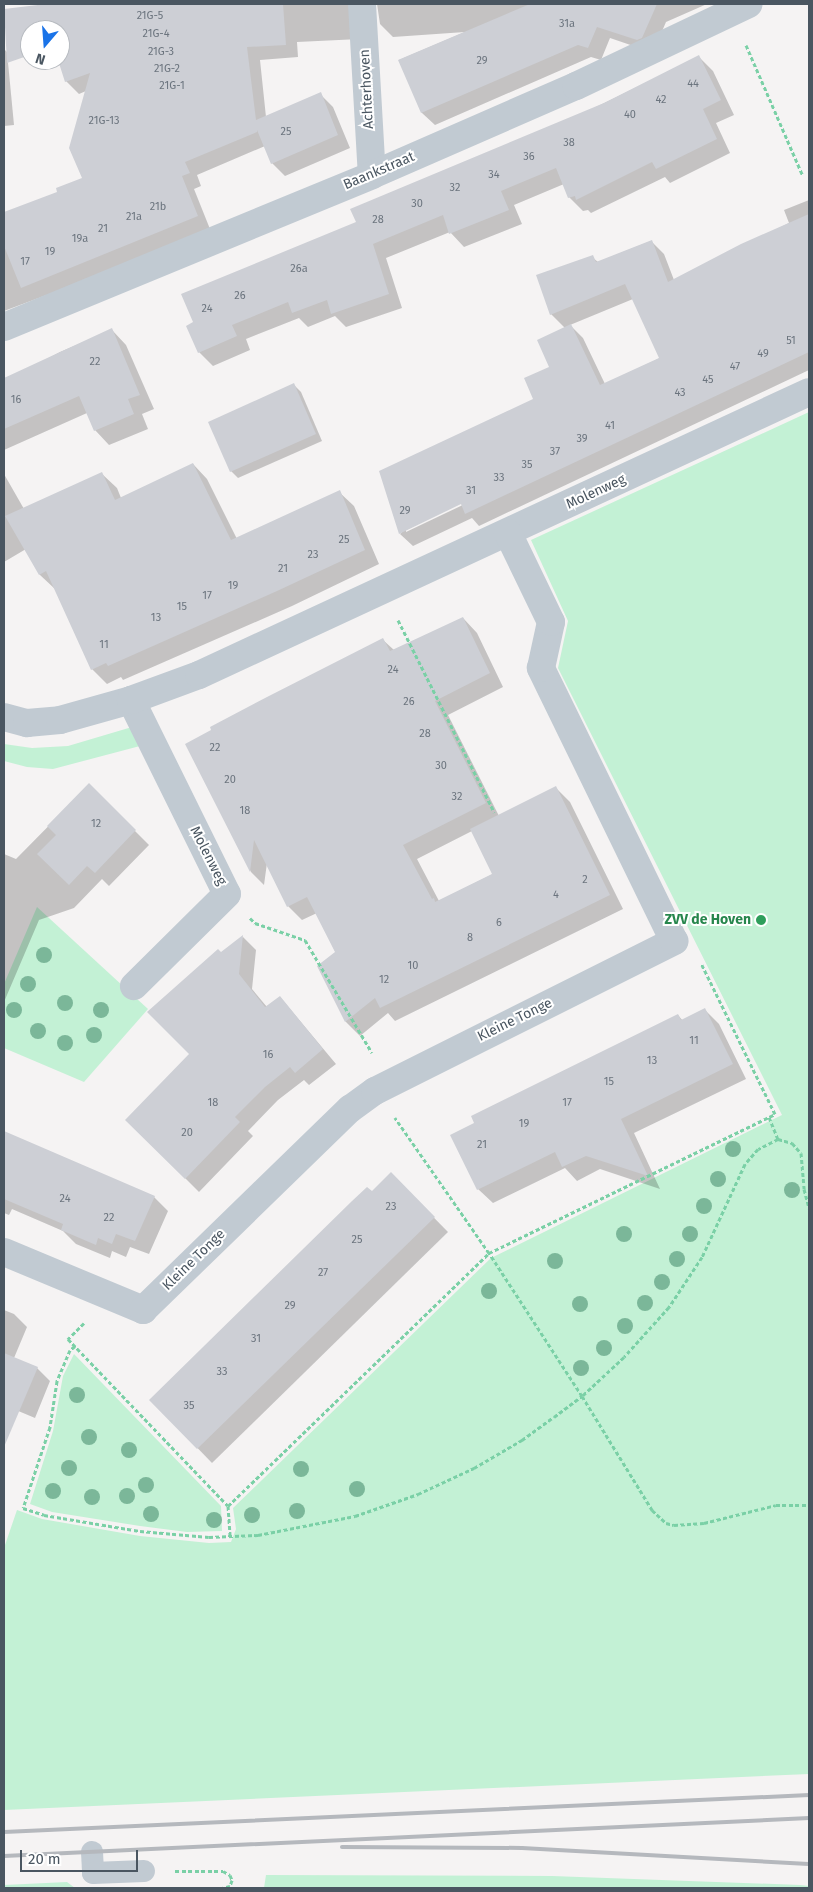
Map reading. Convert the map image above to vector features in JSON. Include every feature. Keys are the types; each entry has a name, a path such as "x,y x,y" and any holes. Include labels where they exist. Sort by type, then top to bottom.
{"street":[{"name":"Achterhoven","path":"362,4 372,175"},
{"name":"Baankstraat","path":"4,326 372,175 576,86 740,8"},
{"name":"Molenweg","path":"4,717 27,723 60,720 131,700 199,675 508,534 809,392"},
{"path":"508,534 551,622 540,668 674,941"},
{"name":"Molenweg","path":"131,700 228,894 134,986"},
{"name":"Kleine Tonge","path":"4,1252 143,1310 350,1109 383,1087 674,941"}],"lane":[{"path":"92,1852 93,1874 144,1871"}],"path":[{"path":"740,8 802,174"},
{"path":"383,591 494,812"},
{"path":"228,894 255,923 305,940 383,1087 582,1396 652,1510 666,1523 674,1525 704,1523 776,1505 809,1505"},
{"path":"228,1506 489,1253 775,1114 697,955 674,941"},
{"path":"769,1117 778,1139"},
{"path":"74,1346 70,1350 57,1381 50,1427 23,1508 44,1515 131,1530 183,1536 230,1537 284,1532 355,1516 418,1494 498,1454 546,1423 582,1396 624,1357 669,1307 702,1257 745,1164 758,1150 778,1139 792,1143 801,1153 804,1189 809,1208"},
{"path":"110,1297 68,1339 228,1506 230,1537"},
{"path":"144,1871 223,1871 230,1875 232,1880 230,1886 222,1888"}],"green space":[{"path":"809,412 809,1774 4,1810 4,1548 17,1510 42,1519 140,1536 209,1543 231,1542 236,1529 233,1508 491,1258 782,1115 558,668 568,621 531,540"},
{"path":"132,727 140,746 53,769 27,767 4,761 4,744 32,748 68,746"},
{"path":"37,907 148,1009 84,1082 4,1048 4,984"},
{"path":"74,1354 221,1506 222,1531 187,1532 140,1526 52,1512 30,1504 53,1431 63,1376"},
{"path":"266,1875 552,1876 800,1885 809,1886 809,1888 264,1888"},
{"path":"67,1882 75,1888 4,1888 4,1885"}],"building":[{"path":"46,4 283,4 286,45 247,47 256,120 321,92 338,135 271,164 257,130 257,132 185,162 190,173 182,176 198,216 21,288 4,246 4,212 57,192 56,188 82,178 69,148 90,73 65,82 61,70 70,70 70,20 20,20 20,58 7,63 4,9"},
{"path":"530,4 657,4 642,38 637,40 597,27 588,48 578,45 421,113 398,60"},
{"path":"699,55 721,100 703,109 717,139 656,169 652,162 576,200 575,196 568,198 556,168 501,191 509,210 449,234 443,215 373,244 389,294 331,314 327,300 292,313 288,302 232,325 237,336 198,353 186,326 193,322 181,294 356,222 350,209 604,103"},
{"path":"809,214 809,352 465,514 461,504 399,534 379,471 533,399 524,378 549,367 537,340 571,324 600,385 659,358 625,284 550,315 536,275 593,255 596,262 652,240 668,282 741,244"},
{"path":"112,328 140,395 128,399 134,414 94,431 79,396 4,429 4,378"},
{"path":"294,383 316,434 230,472 208,422"},
{"path":"193,463 231,540 340,490 365,550 108,666 106,663 91,670 46,571 39,575 5,516 102,472 115,500"},
{"path":"463,617 490,673 435,701 486,803 403,845 435,902 492,874 470,829 556,786 610,895 380,1008 375,998 345,1022 317,966 335,952 307,897 287,907 254,840 250,872 185,744 211,730 210,727 383,638 390,651"},
{"path":"89,783 136,830 95,873 87,866 69,885 37,854 56,835 47,826"},
{"path":"243,935 239,974 265,1007 280,996 323,1049 295,1073 290,1067 265,1087 235,1117 240,1122 185,1179 125,1120 189,1054 147,1012 218,949 221,952"},
{"path":"705,1008 733,1064 621,1119 648,1176 586,1156 562,1167 555,1152 477,1190 450,1135 474,1123 471,1116 678,1014 681,1020"},
{"path":"4,1131 155,1196 135,1241 116,1234 112,1244 98,1238 96,1245 61,1230 63,1224 4,1199"},
{"path":"391,1172 435,1217 197,1449 149,1400 352,1201 367,1187 372,1191"},
{"path":"4,1353 38,1367 4,1447"}],"railway":[{"path":"4,1832 809,1795"},
{"path":"4,1856 809,1818"},
{"path":"342,1847 522,1848 809,1864"}],"place":[{"name":"ZVV de Hoven","path":"761,920"}]}
